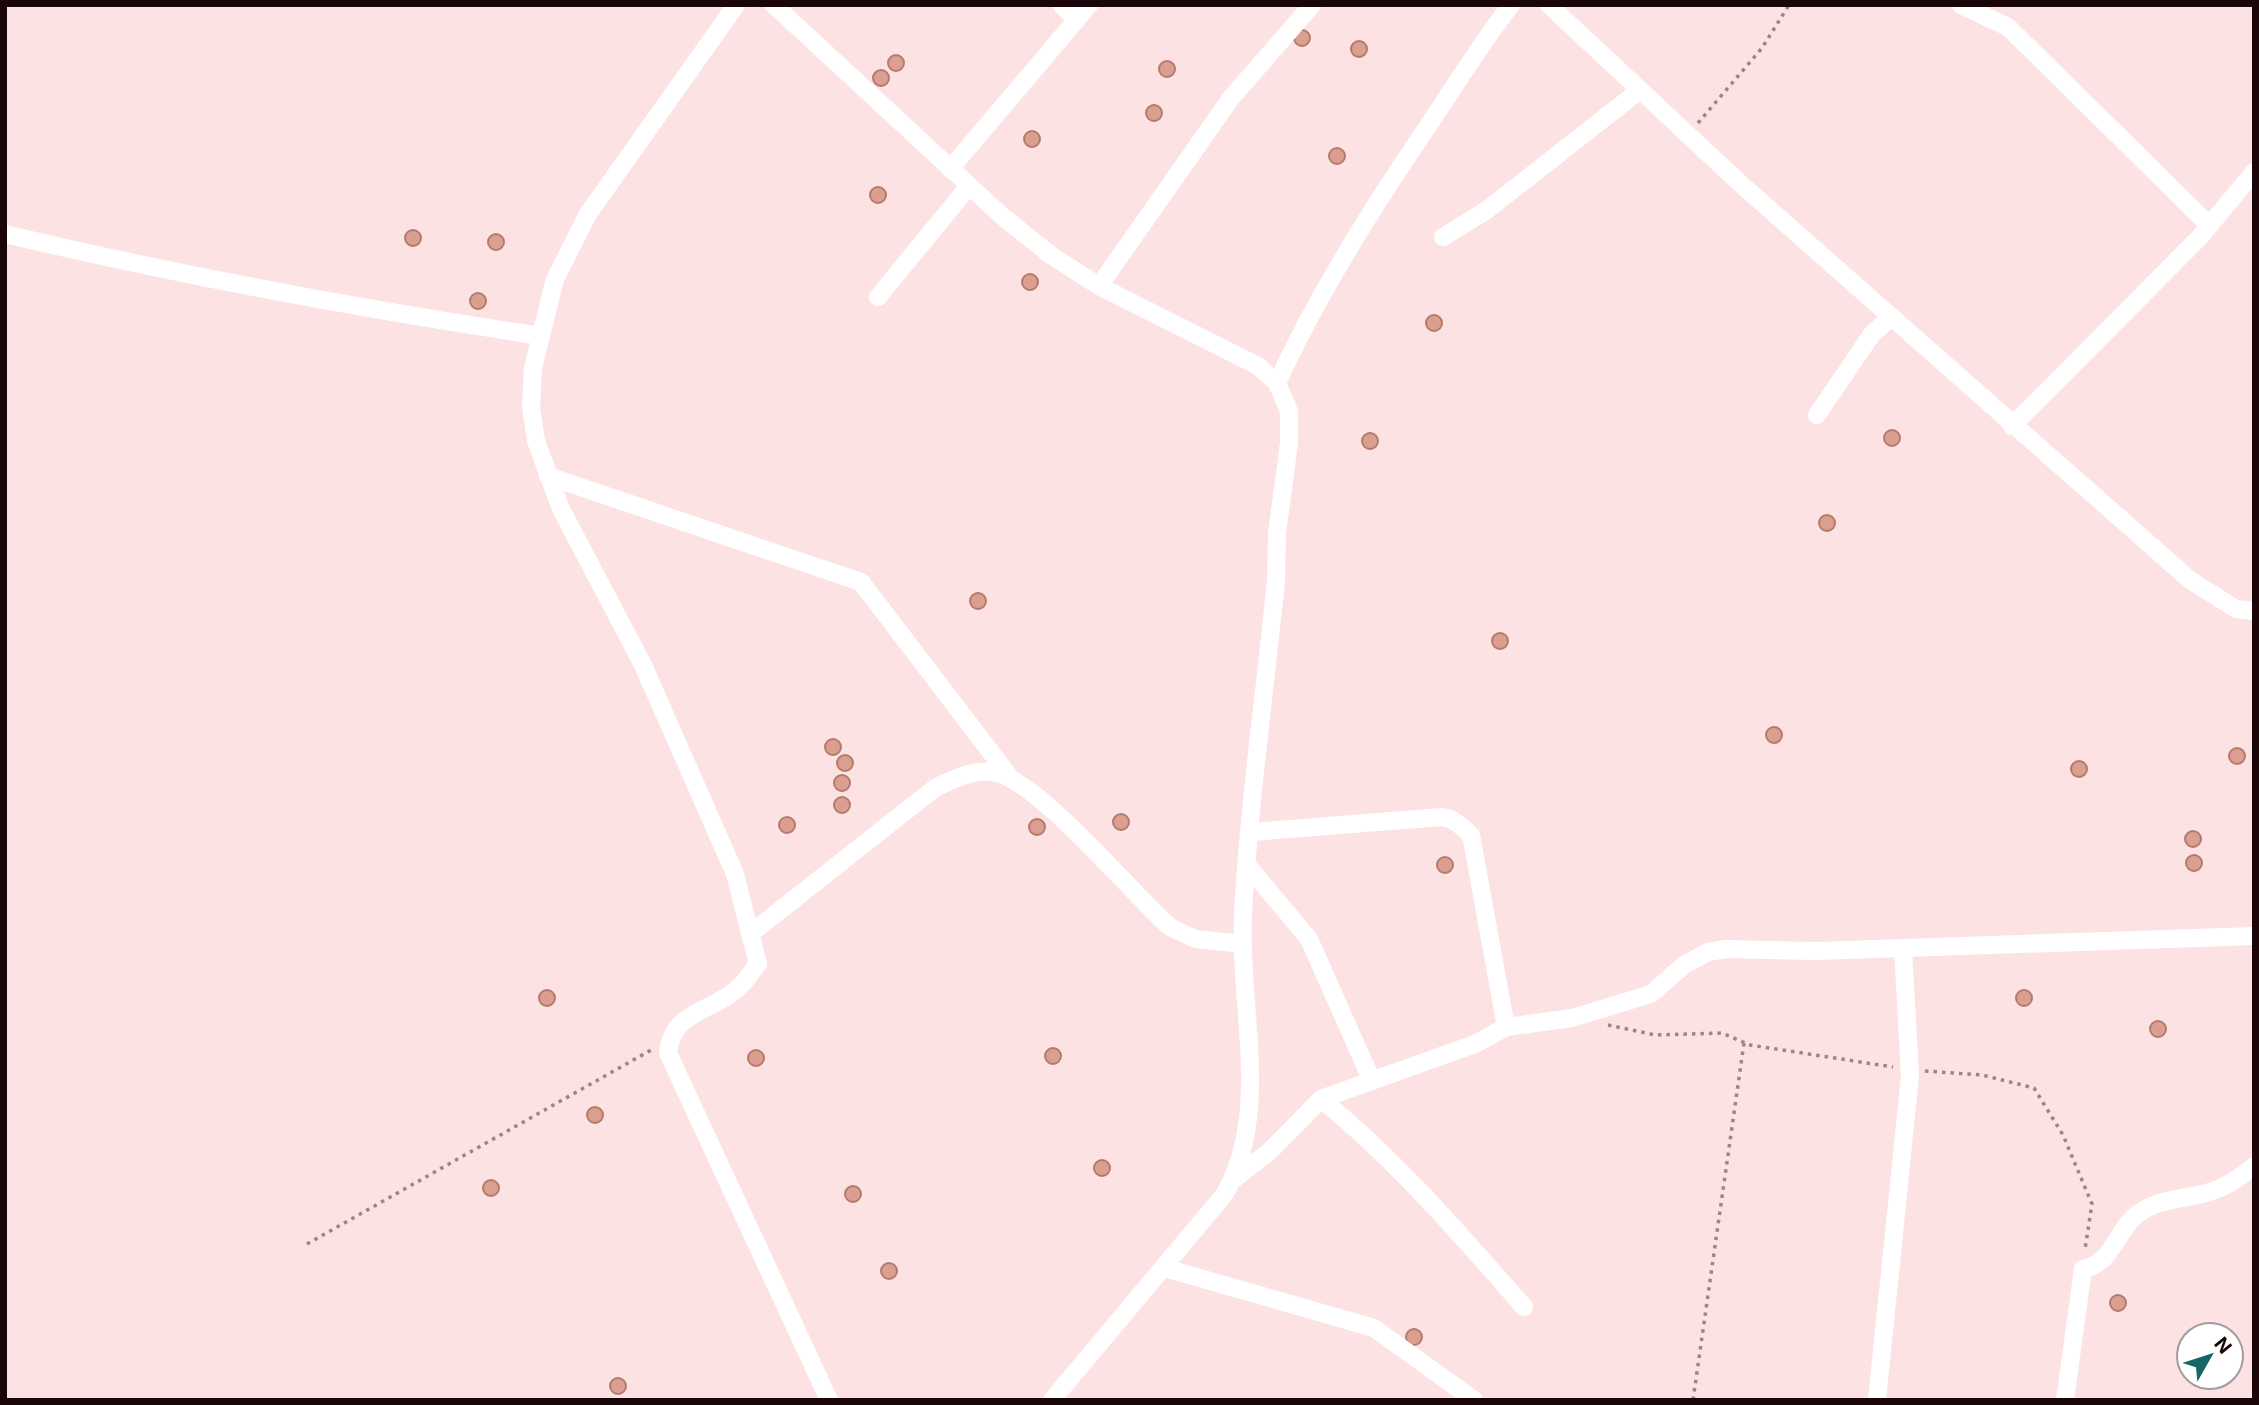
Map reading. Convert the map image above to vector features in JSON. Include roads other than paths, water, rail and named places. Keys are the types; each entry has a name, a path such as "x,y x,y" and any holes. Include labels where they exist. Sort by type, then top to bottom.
{"street":[{"path":"736,5 587,214 555,279 533,368 531,407 536,441 561,509 643,665 735,874 758,964 737,990 682,1021 670,1036 668,1053 829,1400"},
{"path":"774,5 950,169 1052,256 1099,286 1258,366 1277,383 1289,411 1289,443 1277,533 1276,581 1242,944 1251,1118 1233,1180"},
{"path":"1062,5 1076,20"},
{"path":"950,169 1089,5"},
{"path":"1099,286 1231,98 1312,5"},
{"path":"1277,383 1298,338 1378,199 1479,47 1511,5"},
{"path":"1962,5 2008,27 2209,225"},
{"path":"1554,7 1687,134 2012,426 2190,580 2236,608 2254,625"},
{"path":"1443,237 1487,210 1640,90"},
{"path":"2012,426 2209,225 2254,172"},
{"path":"878,297 969,186"},
{"path":"5,234 416,315 541,336"},
{"path":"1817,415 1872,334 1890,318"},
{"path":"548,475 861,582 1009,776 1045,804 1170,927 1195,939 1242,944"},
{"path":"2236,608 2254,611"},
{"path":"750,934 935,788 954,779 989,771 1009,776"},
{"path":"1251,832 1442,817 1452,819 1471,835 1506,1027"},
{"path":"1248,866 1309,939 1372,1081"},
{"path":"1052,1400 1166,1268 1233,1180 1271,1150 1321,1099 1475,1044 1506,1027 1572,1018 1651,994 1684,965 1708,951 1903,948 2254,936"},
{"path":"1877,1400 1893,1268 1909,1069 1903,948"},
{"path":"1321,1099 1359,1130 1426,1196 1524,1307"},
{"path":"2065,1400 2083,1269 2092,1268 2102,1261 2129,1222 2139,1213 2150,1207 2224,1187 2254,1166"},
{"path":"1166,1268 1374,1328 1474,1400"}]}
